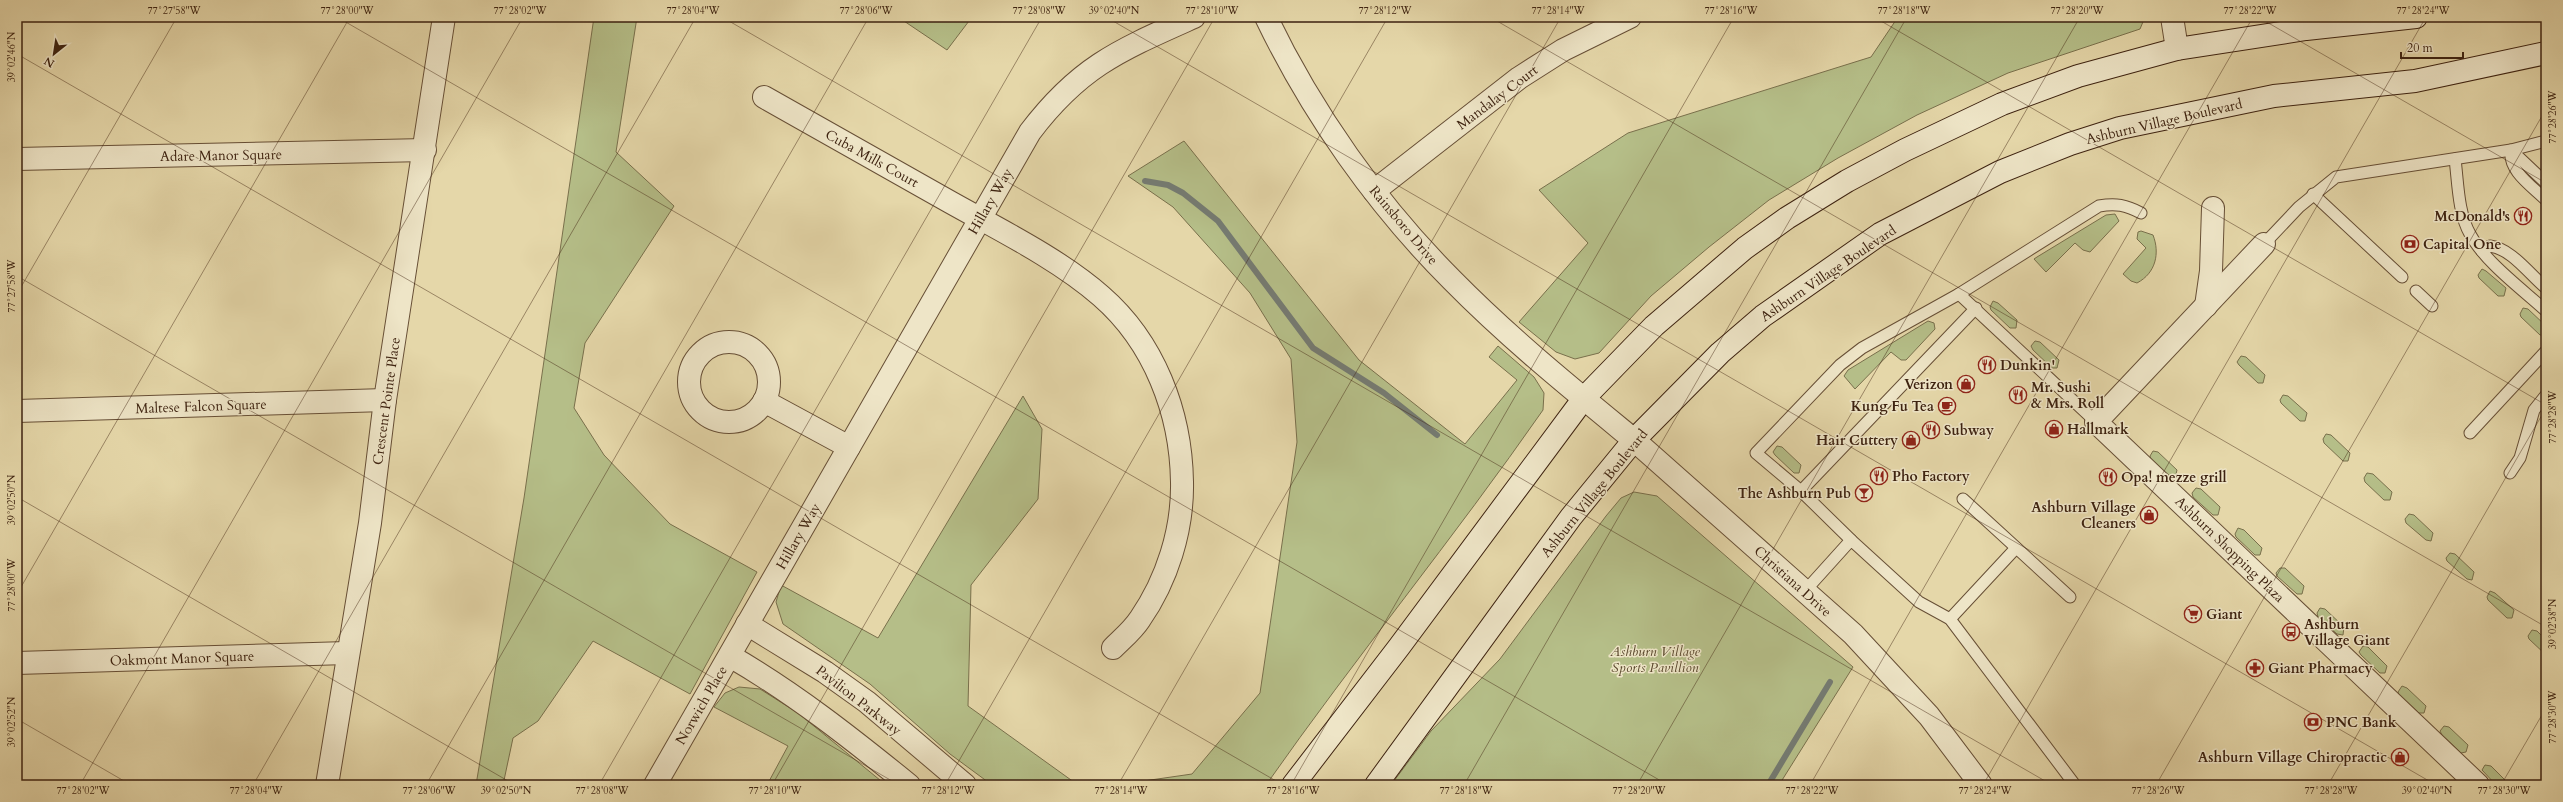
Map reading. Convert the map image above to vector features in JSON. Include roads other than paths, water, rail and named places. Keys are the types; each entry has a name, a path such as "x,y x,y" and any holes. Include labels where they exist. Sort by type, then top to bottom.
{"street":[{"name":"Crescent Pointe Place","path":"327,785 347,653 370,523 385,400 425,150 444,17"},
{"name":"Hillary Way","path":"747,624 979,218 1030,132 1050,105 1074,81 1101,61 1131,45 1194,17"},
{"name":"Rainsboro Drive","path":"1266,17 1303,86 1339,142 1374,191 1451,280 1500,326 1584,398"},
{"name":"Mandalay Court","path":"1374,191 1519,78 1563,50 1630,17"},
{"path":"2172,17 2178,49"},
{"path":"1293,785 1399,647 1584,398 1654,326 1699,286 1745,248 1787,218 1847,181 2002,104 2078,76 2178,49 2306,29 2416,17"},
{"name":"Ashburn Village Boulevard","path":"1376,785 1571,517 1634,440 1720,353 1793,294 1880,234 2000,172 2070,144 2120,128 2195,111 2274,96 2415,81 2546,54"},
{"name":"Cuba Mills Court","path":"764,97 979,218 1075,275 1102,296 1125,321 1145,348 1167,394 1177,427 1182,460 1182,494 1178,528 1170,561 1156,591 1139,621 1113,648"},
{"name":"Adare Manor Square","path":"17,159 425,150"},
{"path":"2206,306 2211,271 2213,208"},
{"path":"2096,422 2264,244"},
{"name":"Christiana Drive","path":"1584,398 1634,440 1853,634 1929,716 1981,785"},
{"name":"Maltese Falcon Square","path":"17,411 385,400"},
{"path":"764,401 849,447"},
{"name":"Ashburn Shopping Plaza","path":"2096,422 2478,785"},
{"name":"Norwich Place","path":"655,785 747,624"},
{"name":"Pavilion Parkway","path":"747,624 825,672 867,702 965,785"},
{"name":"Oakmont Manor Square","path":"17,663 347,653"},
{"path":"730,656 766,677 841,730 909,785"}],"lane":[{"path":"2264,244 2313,194 2336,177 2511,150 2546,141"},
{"path":"2511,150 2546,183"},
{"path":"2511,150 2510,160 2513,168 2546,200"},
{"path":"2455,159 2463,216 2469,234 2482,251 2546,311"},
{"path":"2313,194 2402,277"},
{"path":"2075,785 1950,619 1919,602 1851,540 1801,491 1756,453 1840,365 1862,348 1959,294 2099,206 2114,203 2127,205 2141,213"},
{"path":"2482,251 2490,246 2497,247 2509,254 2546,288"},
{"path":"2416,291 2432,306"},
{"path":"1959,294 1976,308 2096,422"},
{"path":"1801,491 1976,308"},
{"path":"2470,433 2546,352"},
{"path":"2510,473 2520,458 2534,410 2546,395"},
{"path":"1963,499 2070,597"},
{"path":"1805,591 1851,540"},
{"path":"1950,619 2016,548"}],"waterway":[{"path":"1145,181 1168,185 1183,193 1218,221 1313,348 1384,393 1437,435"},
{"path":"1768,785 1830,682"}],"place":[{"name":"McDonald's","path":"2523,216"},
{"name":"Capital One","path":"2410,244"},
{"name":"Dunkin'","path":"1987,365"},
{"name":"Verizon","path":"1966,384"},
{"name":"Mr. Sushi & Mrs. Roll","path":"2018,395"},
{"name":"Kung Fu Tea","path":"1947,406"},
{"name":"Hallmark","path":"2054,429"},
{"name":"Subway","path":"1931,430"},
{"name":"Hair Cuttery","path":"1911,440"},
{"name":"Pho Factory","path":"1879,476"},
{"name":"Opa! mezze grill","path":"2108,477"},
{"name":"The Ashburn Pub","path":"1864,493"},
{"name":"Ashburn Village Cleaners","path":"2149,515"},
{"name":"Giant","path":"2193,614"},
{"name":"Ashburn Village Giant","path":"2291,632"},
{"name":"Giant Pharmacy","path":"2255,668"},
{"name":"PNC Bank","path":"2313,722"},
{"name":"Ashburn Village Chiropractic","path":"2400,757"}],"park label":[{"name":"Ashburn Village Sports Pavillion","path":"1655,660"}]}
